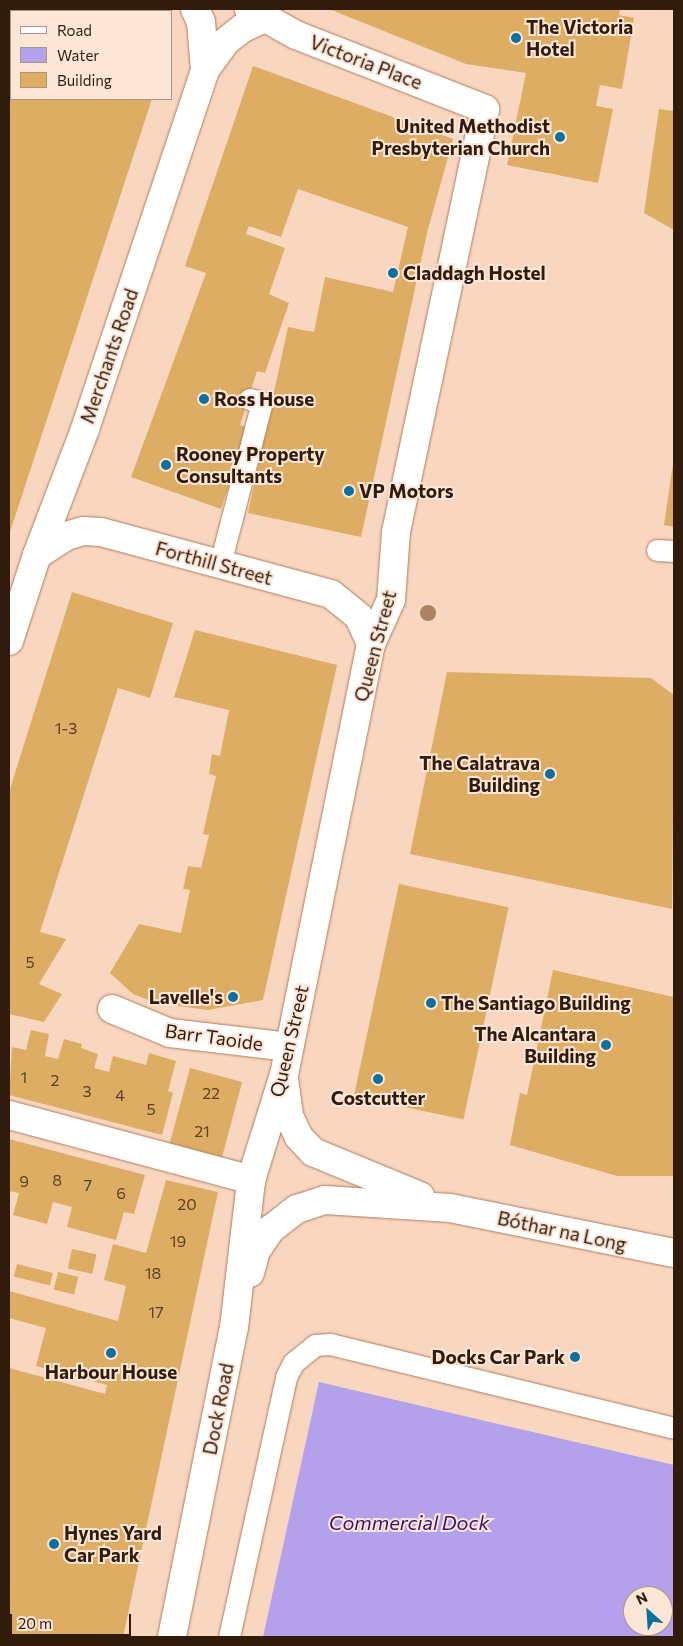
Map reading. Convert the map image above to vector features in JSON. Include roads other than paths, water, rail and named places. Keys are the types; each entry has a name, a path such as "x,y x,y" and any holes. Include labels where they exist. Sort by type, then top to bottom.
{"main road":[{"name":"Merchants Road","path":"195,9 201,22 205,70"},
{"name":"Merchants Road","path":"9,641 37,555 85,429 205,70 225,42 258,13"},
{"name":"Victoria Place","path":"258,13 296,35 485,109"},
{"name":"Queen Street","path":"251,1180 284,1075 371,644 391,600 398,522 485,109"},
{"name":"Forthill Street","path":"37,555 66,536 92,531 220,564 331,594 359,617 371,644"},
{"name":"Barr Taoide","path":"112,1009 170,1033 289,1047"},
{"name":"Bóthar na Long","path":"284,1075 289,1116 299,1137 313,1152 450,1208"},
{"path":"10,1116 251,1180"},
{"name":"Dock Road","path":"172,1637 234,1328 251,1180"},
{"name":"Bóthar na Long","path":"234,1328 256,1251 271,1229 297,1209 325,1200 450,1208 674,1253"}],"lane":[{"path":"220,564 262,402 249,399"},
{"path":"229,1637 286,1377 293,1363 315,1345 330,1344 674,1428"}],"water":[{"name":"Commercial Dock","path":"319,1382 674,1465 674,1637 263,1637"}],"place":[{"name":"The Victoria Hotel","path":"516,38"},
{"name":"United Methodist Presbyterian Church","path":"560,137"},
{"name":"Claddagh Hostel","path":"393,273"},
{"name":"Ross House","path":"204,399"},
{"name":"Rooney Property Consultants","path":"166,465"},
{"name":"VP Motors","path":"349,491"},
{"name":"The Calatrava Building","path":"550,774"},
{"name":"Lavelle's","path":"233,997"},
{"name":"The Santiago Building","path":"431,1003"},
{"name":"The Alcantara Building","path":"606,1045"},
{"name":"Costcutter","path":"378,1079"},
{"name":"Harbour House","path":"111,1353"},
{"name":"Docks Car Park","path":"575,1357"},
{"name":"Hynes Yard Car Park","path":"54,1544"}]}
